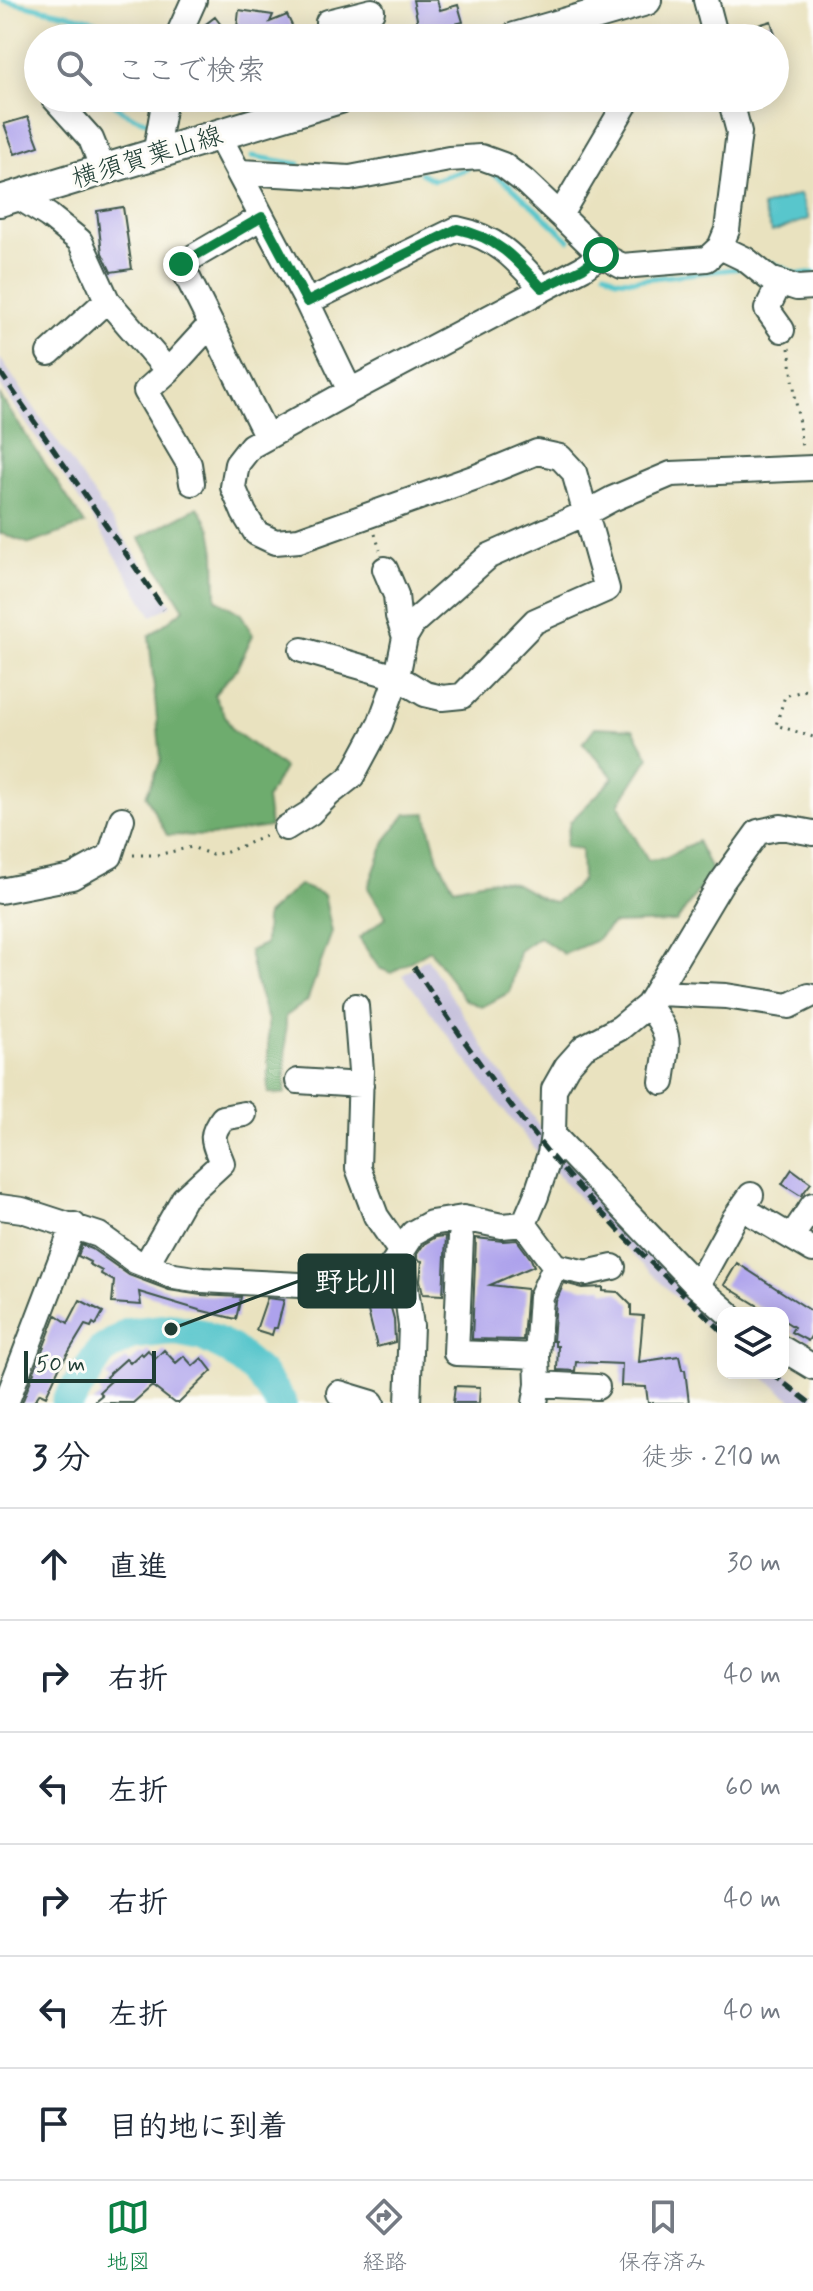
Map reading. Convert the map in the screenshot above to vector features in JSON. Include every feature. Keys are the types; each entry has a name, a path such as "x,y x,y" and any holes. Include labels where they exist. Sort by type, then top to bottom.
{"main road":[{"path":"563,24 646,0"},
{"name":"横須賀葉山線","path":"8,199 291,112"}],"street":[{"path":"183,24 194,0"},
{"path":"706,0 712,24"},
{"path":"329,24 372,11"},
{"path":"67,112 91,139 103,169"},
{"path":"155,155 163,112"},
{"path":"560,215 621,112"},
{"path":"240,172 350,178 449,159 481,157 503,165 524,181 601,255 622,266 707,259 720,247 727,230 739,132 734,112"},
{"path":"218,134 307,302 350,391"},
{"path":"8,199 49,216 80,241 107,300 168,371"},
{"path":"262,217 181,264 267,437"},
{"path":"307,302 457,229 479,233 514,258 542,288"},
{"path":"720,247 745,259 770,279 797,288 813,287"},
{"path":"302,650 397,677 425,694 442,698 462,696 535,621 607,589 574,472 560,457 537,452 299,540 275,542 256,533 233,487 237,464 251,446 583,268 601,255"},
{"path":"780,282 767,309 782,330"},
{"path":"49,353 107,300"},
{"path":"192,483 189,464 146,391 211,324"},
{"path":"286,828 310,813 352,776 380,724 397,677 405,637 414,622 489,556 671,474 807,468"},
{"path":"385,569 396,595 398,616 405,637"},
{"path":"0,891 72,877 110,856 122,819"},
{"path":"524,1224 550,1154 554,1089 567,1066 584,1047 620,1028 652,999 721,883 758,832 781,827 813,833"},
{"path":"652,999 726,996 789,1006 809,996"},
{"path":"652,999 667,1039 663,1082"},
{"path":"356,1006 361,1085 358,1168 376,1216 401,1252 411,1326 408,1403"},
{"path":"298,1081 361,1085"},
{"path":"146,1265 184,1198 222,1163 214,1141 214,1130 223,1118 244,1114"},
{"path":"553,1135 697,1286 721,1307"},
{"path":"697,1286 746,1201 813,1250"},
{"path":"792,1236 813,1205"},
{"path":"0,1207 74,1225 99,1235 135,1261 174,1276 347,1286 366,1284 386,1274 413,1233 431,1223 463,1218 502,1226 524,1224"},
{"path":"524,1224 555,1266 586,1273 613,1267"},
{"path":"6,1403 74,1225"},
{"path":"461,1237 456,1353 537,1356"},
{"path":"555,1266 541,1297 536,1394 597,1387"},
{"path":"789,1353 813,1367"},
{"path":"339,1393 372,1403"}],"path":[{"path":"782,330 788,341 807,468"},
{"path":"369,516 385,569"},
{"path":"813,688 785,696 776,725 813,737"},
{"path":"110,856 157,855 192,847 212,855 286,828"}],"shaded area":[{"path":"0,358 172,605 152,616 98,527 0,385"},
{"path":"427,958 497,1067 548,1138 543,1159 403,975"},
{"path":"560,1154 717,1314 717,1337 619,1242 553,1169"},
{"path":"789,1377 813,1395 813,1403 796,1403 766,1379"}],"green space":[{"path":"0,396 85,524 30,544 0,533"},
{"path":"198,507 211,529 216,599 241,614 253,635 237,668 214,695 233,730 284,768 266,799 270,827 211,836 167,835 146,796 161,760 149,636 184,609 139,538"},
{"path":"595,727 633,729 649,757 619,804 648,860 665,858 697,841 712,871 676,922 612,924 595,941 564,954 539,937 519,951 510,992 482,1007 464,999 430,950 391,973 379,968 359,938 386,917 368,888 385,841 406,814 426,813 438,859 454,888 499,880 555,902 582,880 581,849 565,847 570,822 614,778 583,743"},
{"path":"299,885 324,895 332,932 307,1001 286,1016 285,1094 268,1093 268,1020 249,951 265,944 266,915"}],"water":[{"path":"800,194 809,219 772,232 762,207"}],"building":[{"path":"413,0 437,0 440,10 458,5 463,22 455,24 418,24"},
{"path":"239,10 273,15 270,22 287,15 291,24 237,24"},
{"path":"215,17 220,24 206,24"},
{"path":"28,117 39,146 15,154 4,124"},
{"path":"123,207 132,269 111,272 102,253 97,211"},
{"path":"792,1169 811,1183 801,1196 782,1184"},
{"path":"446,1236 443,1295 423,1294 420,1280 422,1261 417,1260 417,1254 424,1244 436,1237"},
{"path":"476,1238 517,1240 531,1259 534,1266 490,1285 527,1289 523,1340 472,1339"},
{"path":"82,1245 129,1275 169,1290 241,1297 236,1319 139,1292 141,1305 112,1303 114,1281 78,1256"},
{"path":"737,1263 813,1312 813,1333 808,1341 791,1332 794,1327 789,1324 789,1307 760,1307 724,1285"},
{"path":"564,1283 583,1288 603,1287 603,1291 618,1292 631,1305 631,1315 643,1316 639,1362 679,1356 682,1370 685,1370 689,1403 648,1403 646,1387 621,1386 622,1364 576,1362 575,1371 557,1370 558,1346 553,1341 556,1301"},
{"path":"387,1293 394,1319 395,1342 377,1347 365,1299"},
{"path":"267,1298 284,1300 277,1328 274,1328 272,1335 256,1330"},
{"path":"80,1300 103,1312 96,1325 85,1325 46,1396 40,1393 33,1403 22,1403 56,1315 68,1323"},
{"path":"148,1350 155,1359 164,1350 176,1363 184,1356 193,1366 202,1358 212,1371 179,1403 174,1403 152,1386 133,1403 92,1403 111,1381 106,1377 126,1359 130,1363"},
{"path":"455,1386 480,1387 479,1403 453,1403"}],"waterway":[{"path":"2,0 90,19 100,24"},
{"path":"125,112 148,122"},
{"path":"252,156 299,164"},
{"path":"421,173 434,180 467,169"},
{"path":"492,173 511,186 569,240"},
{"path":"765,264 772,263 797,274 813,273"},
{"path":"605,272 616,279 635,280 743,268"},
{"path":"67,1403 101,1352 129,1334 171,1329 202,1335 230,1349 260,1374 281,1403"}],"railway":[{"path":"0,372 164,609"},
{"path":"414,967 478,1061 547,1151 610,1222 717,1326"},
{"path":"779,1379 810,1403"}],"place":[{"name":"野比川","path":"171,1329"}],"route":[{"path":"181,264 262,217 307,302 457,229 479,233 514,258 542,288 583,268 601,255"}]}
